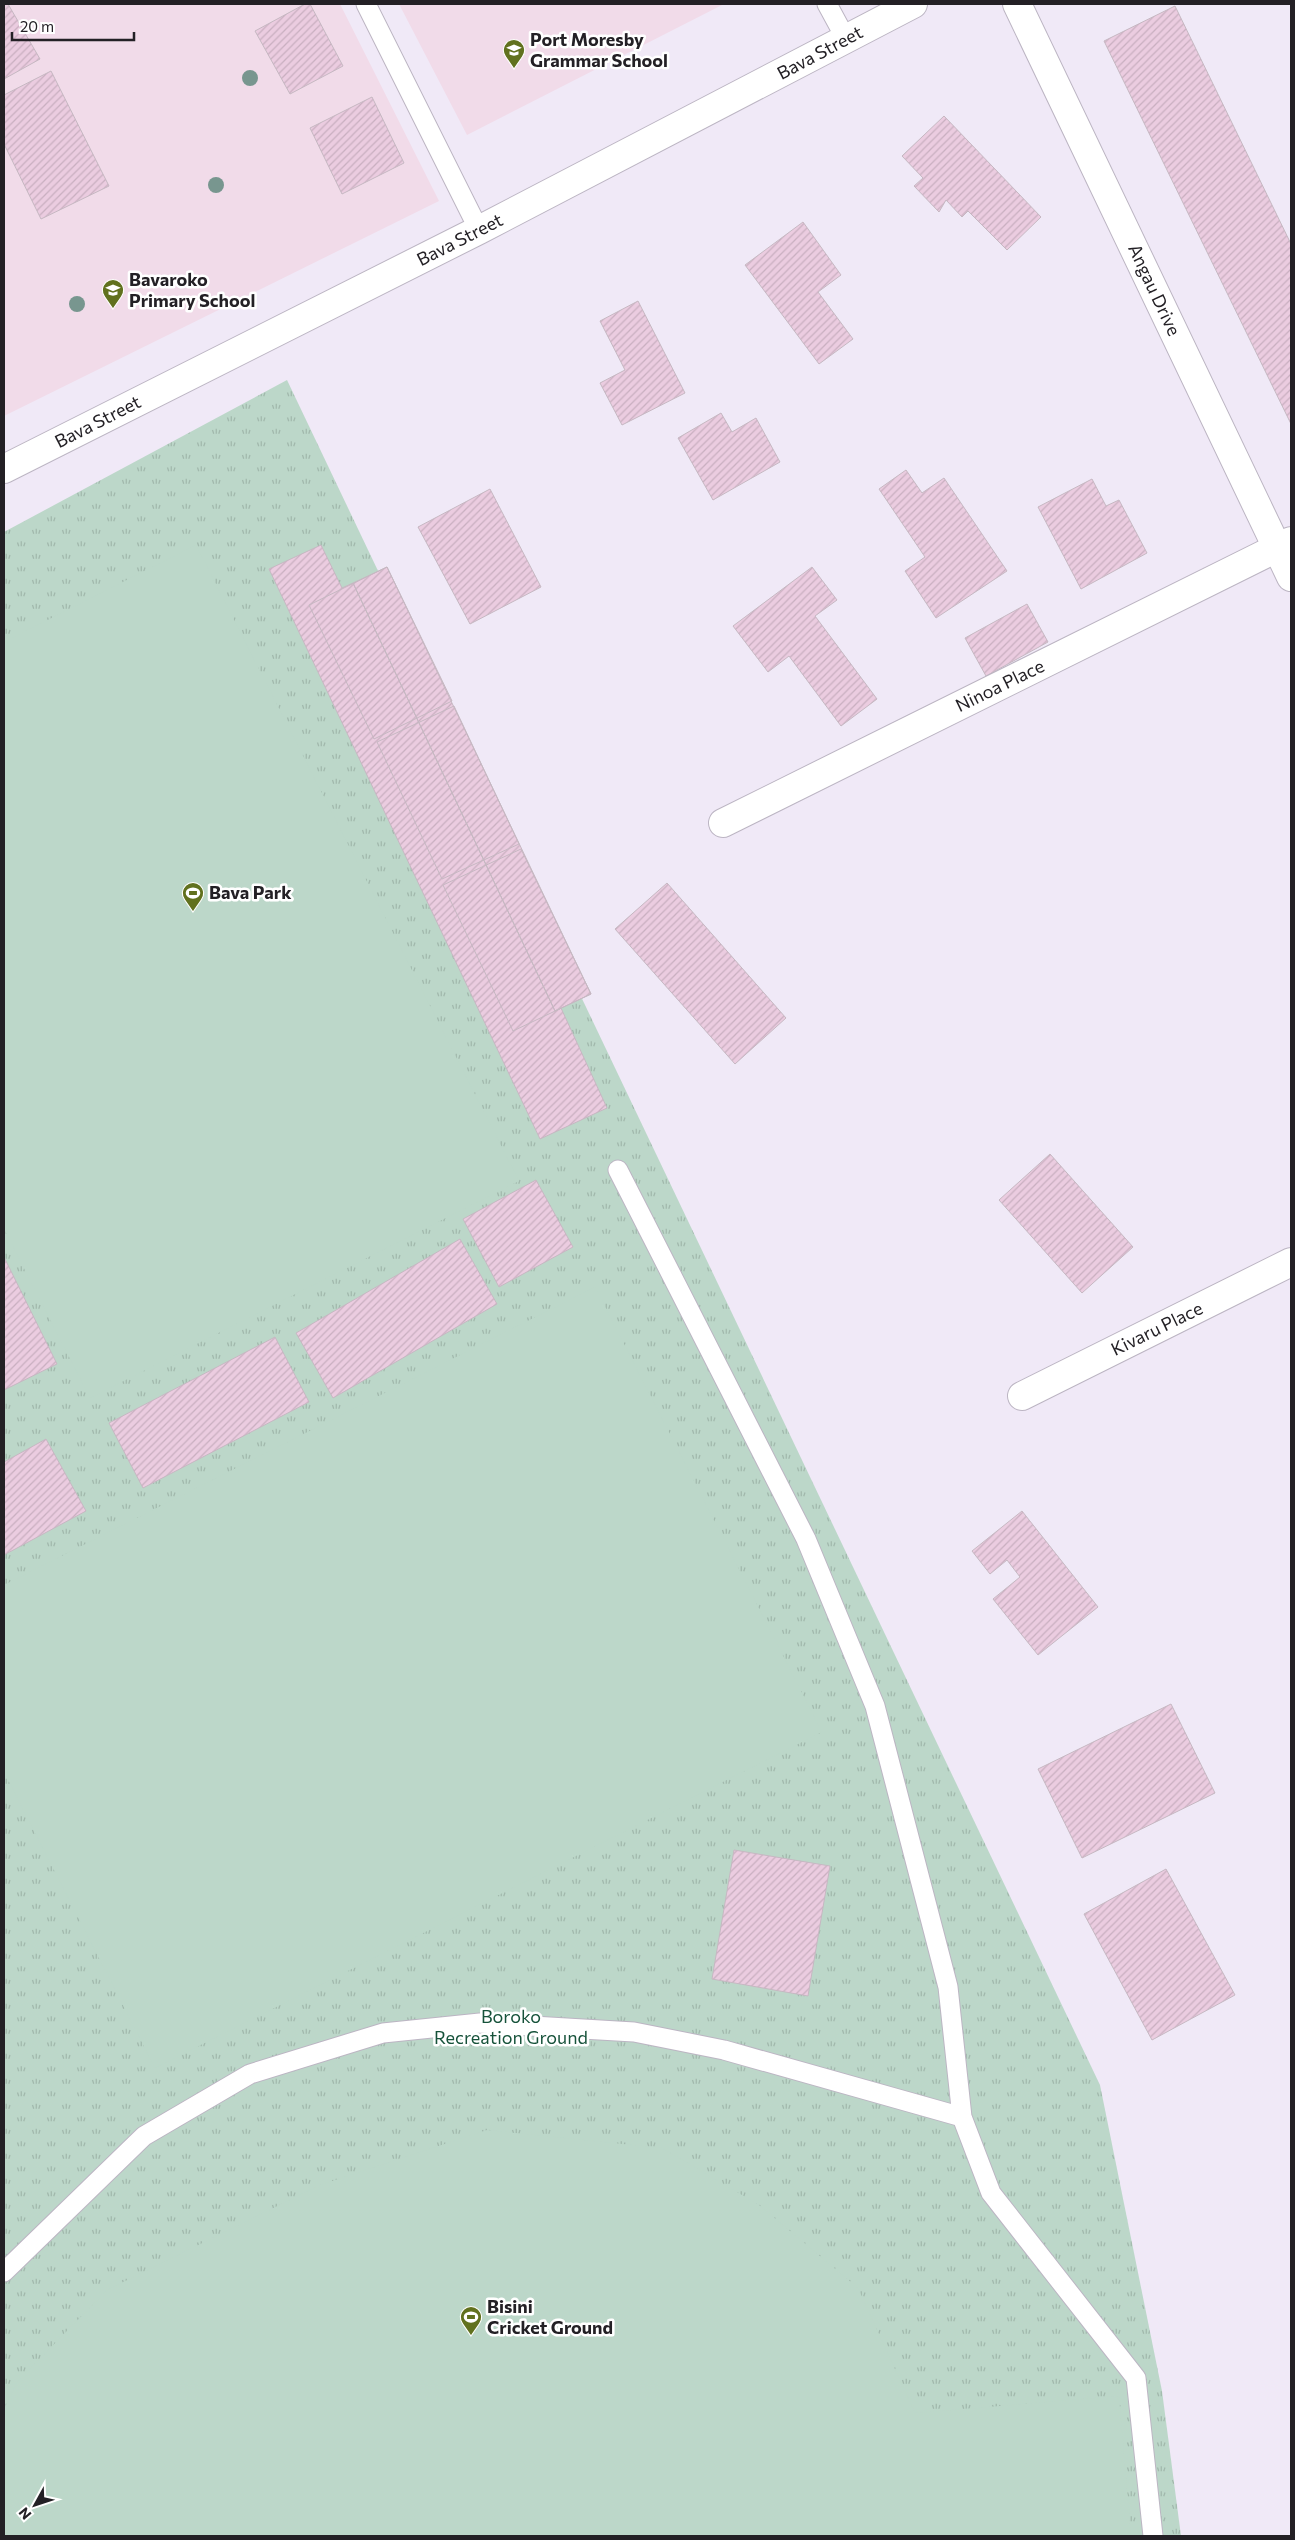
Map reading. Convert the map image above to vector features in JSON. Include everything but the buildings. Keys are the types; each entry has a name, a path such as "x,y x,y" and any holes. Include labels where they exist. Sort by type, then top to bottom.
{"street":[{"name":"Bava Street","path":"4,469 479,230 913,4"},
{"name":"Angau Drive","path":"1018,4 1284,545 1291,576"},
{"name":"Ninoa Place","path":"723,824 1284,545"},
{"name":"Kivaru Place","path":"1022,1396 1291,1262"}],"lane":[{"path":"366,4 479,230"},
{"path":"827,4 846,39"},
{"path":"618,1170 806,1540 875,1706 948,1987 962,2117 991,2193 1136,2378 1153,2536"},
{"path":"4,2272 144,2136 250,2074 383,2033 480,2023 634,2032 724,2050 962,2117"}],"shaded area":[{"name":"Bavaroko Primary School","path":"4,4 340,4 439,201 4,416"},
{"name":"Port Moresby Grammar School","path":"399,4 724,4 467,135"}],"green space":[{"name":"Boroko Recreation Ground","path":"287,380 1100,2085 1162,2391 1181,2536 4,2536 4,532"},
{"name":"Bava Park","path":"196,545 519,1181 90,1398 4,1229 4,642"},
{"path":"595,1287 822,1732 155,2068 4,1772 4,1585"},
{"name":"Bisini Cricket Ground","path":"487,2130 662,2148 759,2205 858,2288 915,2413 1119,2396 1131,2536 4,2536 4,2409 17,2382 107,2290 320,2185"}],"place":[{"name":"Port Moresby Grammar School","path":"514,69"},
{"name":"Bavaroko Primary School","path":"113,309"},
{"name":"Bava Park","path":"193,912"},
{"name":"Bisini Cricket Ground","path":"471,2336"}]}
